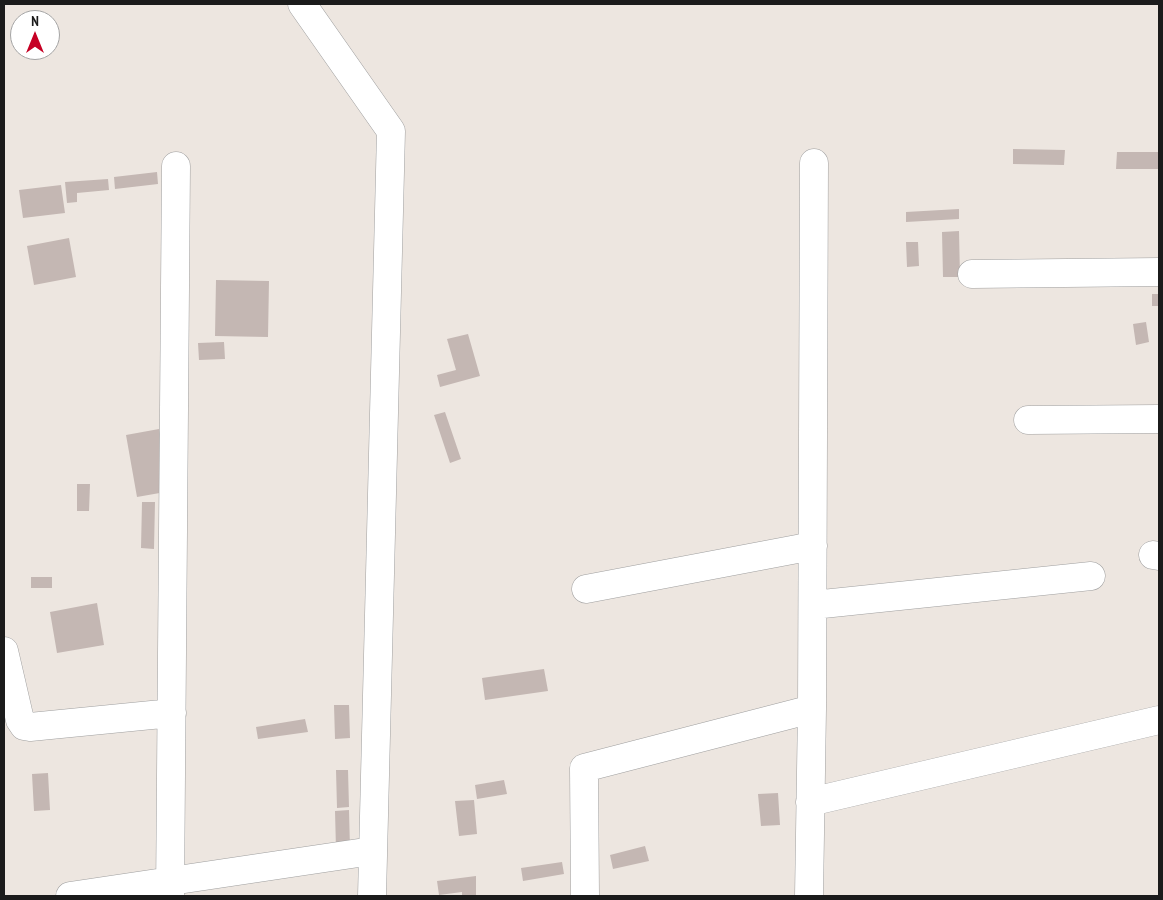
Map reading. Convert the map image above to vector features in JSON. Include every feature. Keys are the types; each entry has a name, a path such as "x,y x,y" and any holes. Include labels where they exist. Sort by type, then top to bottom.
{"street":[{"path":"302,4 391,131 372,896"},
{"path":"808,896 813,605 814,163"},
{"path":"170,889 176,166"},
{"path":"972,274 1159,272"},
{"path":"1028,420 1159,419"},
{"path":"586,589 813,546"},
{"path":"813,605 1091,576"},
{"path":"4,651 10,703 24,726 30,727 172,713"},
{"path":"585,896 584,768 812,710"},
{"path":"810,802 1159,720"},
{"path":"70,896 170,889 372,851"}],"building":[{"path":"1013,149 1065,150 1064,165 1013,164"},
{"path":"1117,152 1159,152 1159,169 1116,169"},
{"path":"157,172 158,184 115,189 114,177"},
{"path":"108,179 109,190 77,193 77,202 67,203 65,182"},
{"path":"61,185 65,213 23,218 19,190"},
{"path":"959,209 959,219 906,222 906,212"},
{"path":"959,231 960,277 943,277 942,232"},
{"path":"69,238 76,277 34,285 27,246"},
{"path":"906,242 918,242 919,266 907,267"},
{"path":"216,280 269,281 268,337 215,336"},
{"path":"1152,294 1159,294 1159,306 1152,306"},
{"path":"1146,322 1149,342 1136,345 1133,324"},
{"path":"468,334 480,376 440,387 437,375 456,370 447,339"},
{"path":"224,342 225,359 199,360 198,343"},
{"path":"445,412 461,459 450,463 434,415"},
{"path":"159,429 171,491 137,497 126,435"},
{"path":"77,484 90,484 89,511 77,511"},
{"path":"142,502 155,502 154,549 141,548"},
{"path":"31,577 52,577 52,588 31,588"},
{"path":"97,603 104,645 57,653 50,612"},
{"path":"544,669 548,691 485,700 482,678"},
{"path":"334,705 349,705 350,738 335,739"},
{"path":"305,719 308,732 258,739 256,727"},
{"path":"336,770 348,770 349,807 337,808"},
{"path":"48,773 50,810 34,811 32,774"},
{"path":"504,780 507,794 477,799 475,785"},
{"path":"778,793 780,825 761,826 758,794"},
{"path":"474,800 477,834 459,836 455,801"},
{"path":"349,810 350,849 336,849 335,811"},
{"path":"645,846 649,861 613,869 610,855"},
{"path":"562,862 564,874 523,881 521,868"},
{"path":"476,876 476,896 462,896 462,892 439,895 437,881"}]}
